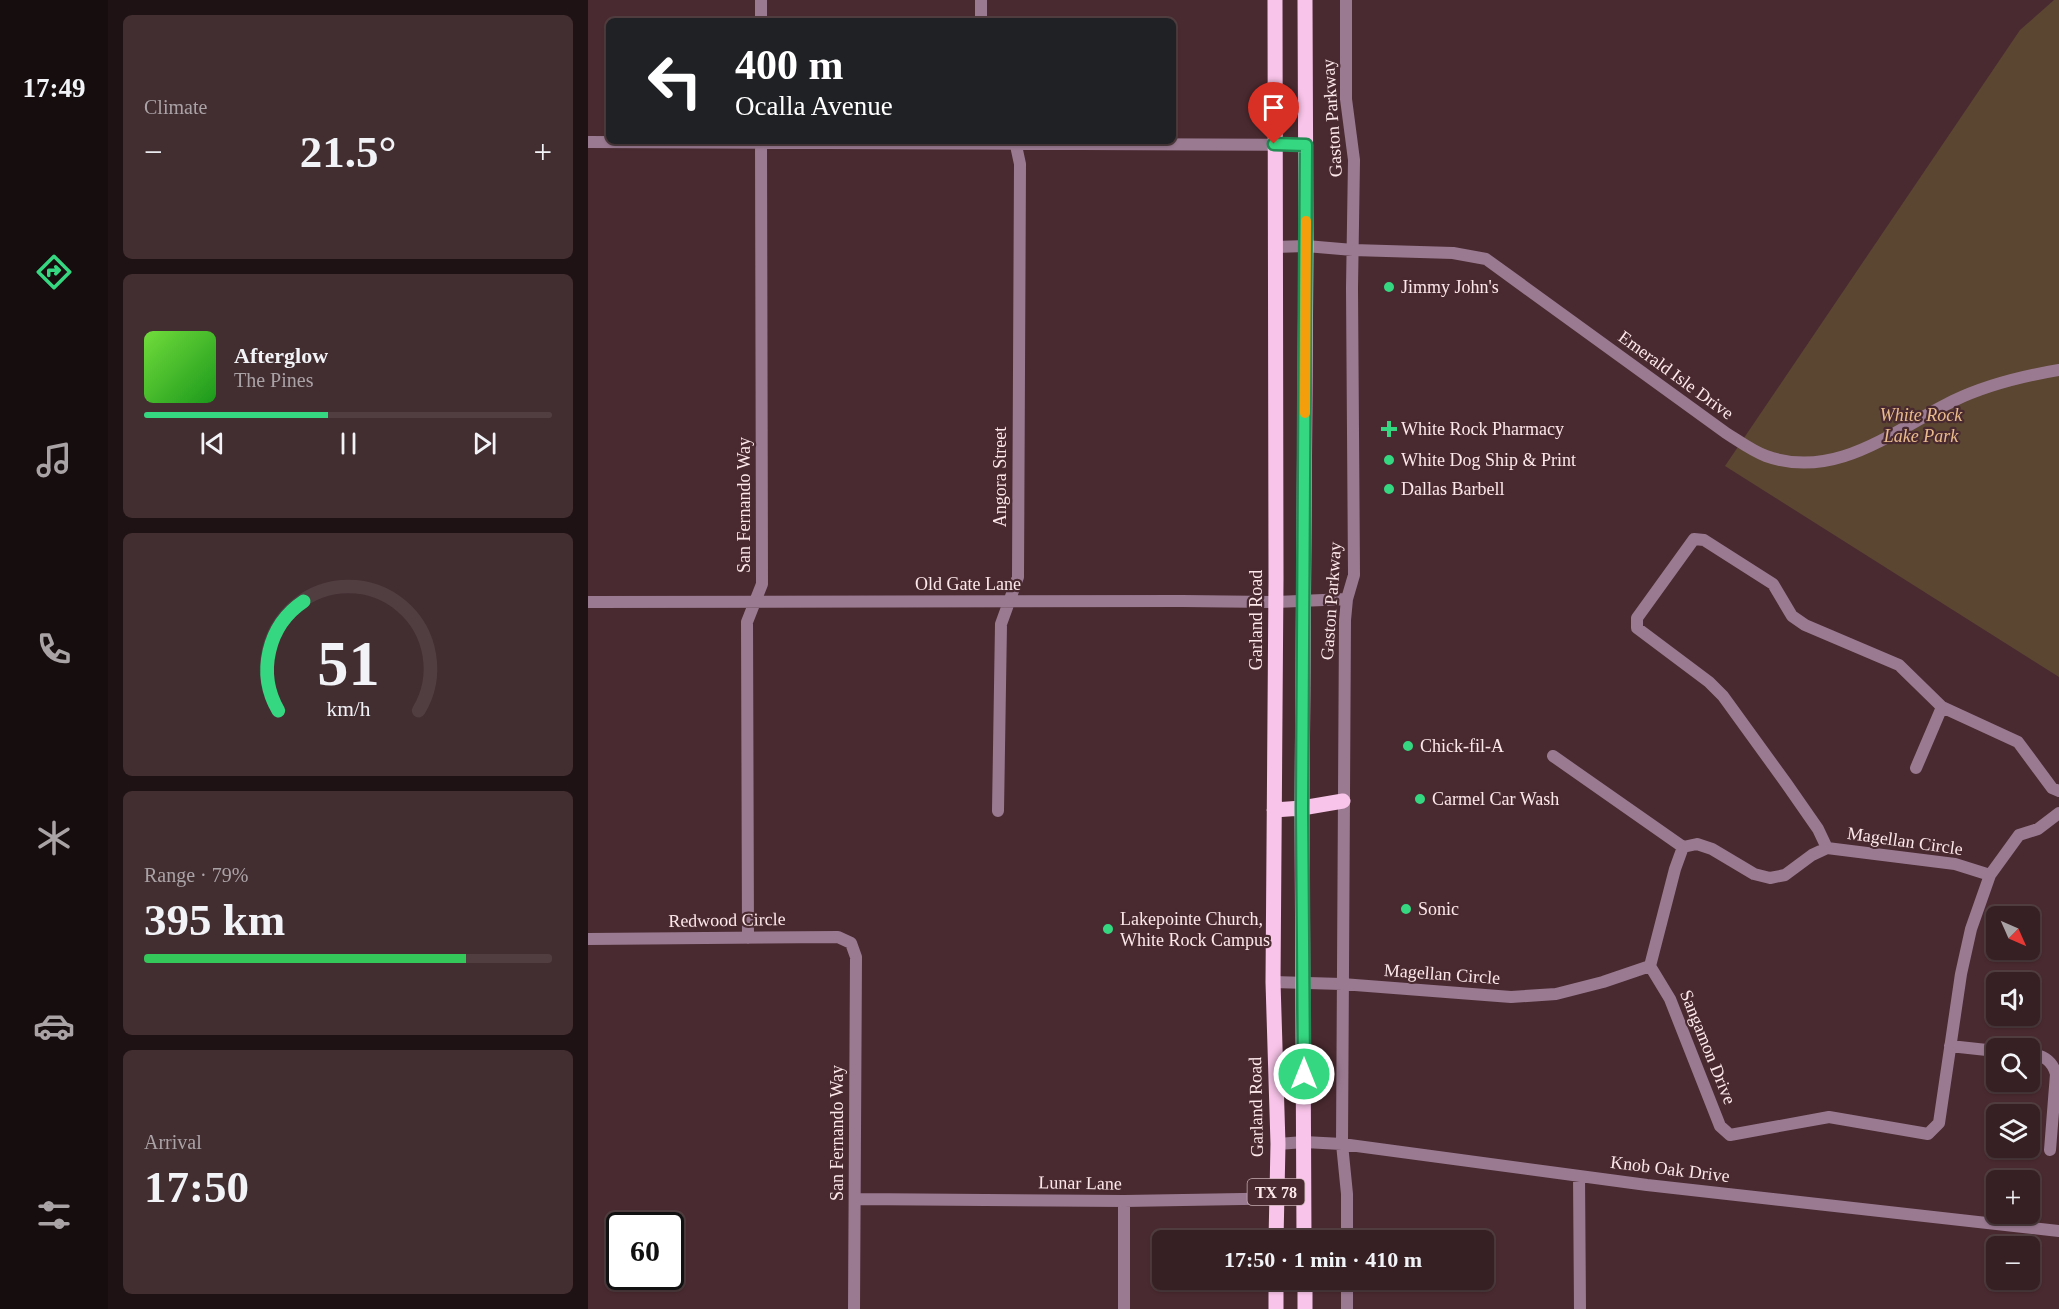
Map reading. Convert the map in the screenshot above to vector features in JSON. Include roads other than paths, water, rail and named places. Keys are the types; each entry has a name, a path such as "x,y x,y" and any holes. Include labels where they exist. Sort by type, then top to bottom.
{"main road":[{"name":"Garland Road","path":"1275,0 1276,602 1273,982 1278,1144 1276,1230"},
{"name":"TX 78","path":"1304,1230 1302,808 1306,246 1305,0"},
{"path":"1274,810 1343,801"},
{"path":"1276,1290 1276,1309"},
{"path":"1305,1290 1305,1309"}],"street":[{"path":"761,18 762,0"},
{"path":"981,0 981,18"},
{"name":"Gaston Parkway","path":"1346,0 1346,99 1354,160 1354,575 1347,599 1344,642 1342,1144 1347,1194 1347,1230"},
{"path":"588,142 606,142"},
{"path":"1176,143 1306,145"},
{"name":"San Fernando Way","path":"748,938 747,622 762,584 761,144"},
{"name":"Angora Street","path":"998,811 1001,624 1018,577 1020,164 1016,144"},
{"name":"Emerald Isle Drive","path":"1275,247 1306,246 1453,253 1486,259 1726,433 1763,455 1799,463 1825,461 1854,454 1883,441 1956,399 2002,383 2059,370"},
{"path":"1827,848 1805,810 1723,696 1709,682 1637,628 1637,618 1694,539 1704,540 1773,584 1792,616 1805,625 1899,665 1942,707 2018,742 2052,788 2059,790"},
{"name":"Old Gate Lane","path":"588,602 1276,602 1347,599"},
{"path":"1916,768 1942,707"},
{"path":"1553,756 1683,847 1650,966"},
{"path":"1986,1050 1950,1046 1961,974 1971,930 1990,875 2019,835 2038,829 2059,813"},
{"name":"Magellan Circle","path":"1683,847 1696,844 1712,849 1754,874 1770,878 1785,875 1812,855 1827,848 1955,864 1990,875"},
{"name":"Redwood Circle","path":"588,939 838,937 851,943 856,957"},
{"name":"San Fernando Way","path":"854,1309 856,957"},
{"name":"Magellan Circle","path":"1273,982 1342,984 1511,997 1556,994 1604,982 1650,966"},
{"name":"Sangamon Drive","path":"1650,966 1670,999 1720,1126 1730,1135 1829,1117 1928,1134 1939,1122 1950,1046"},
{"path":"2040,1057 2048,1059 2055,1067 2056,1074 2050,1150"},
{"name":"Knob Oak Drive","path":"1278,1144 1304,1142 1342,1144 1579,1176 2059,1232"},
{"path":"1579,1176 1580,1309"},
{"name":"Lunar Lane","path":"855,1199 1124,1201 1304,1198"},
{"path":"1124,1201 1124,1309"},
{"path":"1347,1290 1347,1309"}],"place":[{"name":"Jimmy John's","path":"1389,287"},
{"name":"White Rock Pharmacy","path":"1389,429"},
{"name":"White Dog Ship & Print","path":"1389,460"},
{"name":"Dallas Barbell","path":"1389,489"},
{"name":"Chick-fil-A","path":"1408,746"},
{"name":"Carmel Car Wash","path":"1420,799"},
{"name":"Sonic","path":"1406,909"},
{"name":"Lakepointe Church, White Rock Campus","path":"1108,929"}],"park label":[{"name":"White Rock Lake Park","path":"1921,425"}]}
